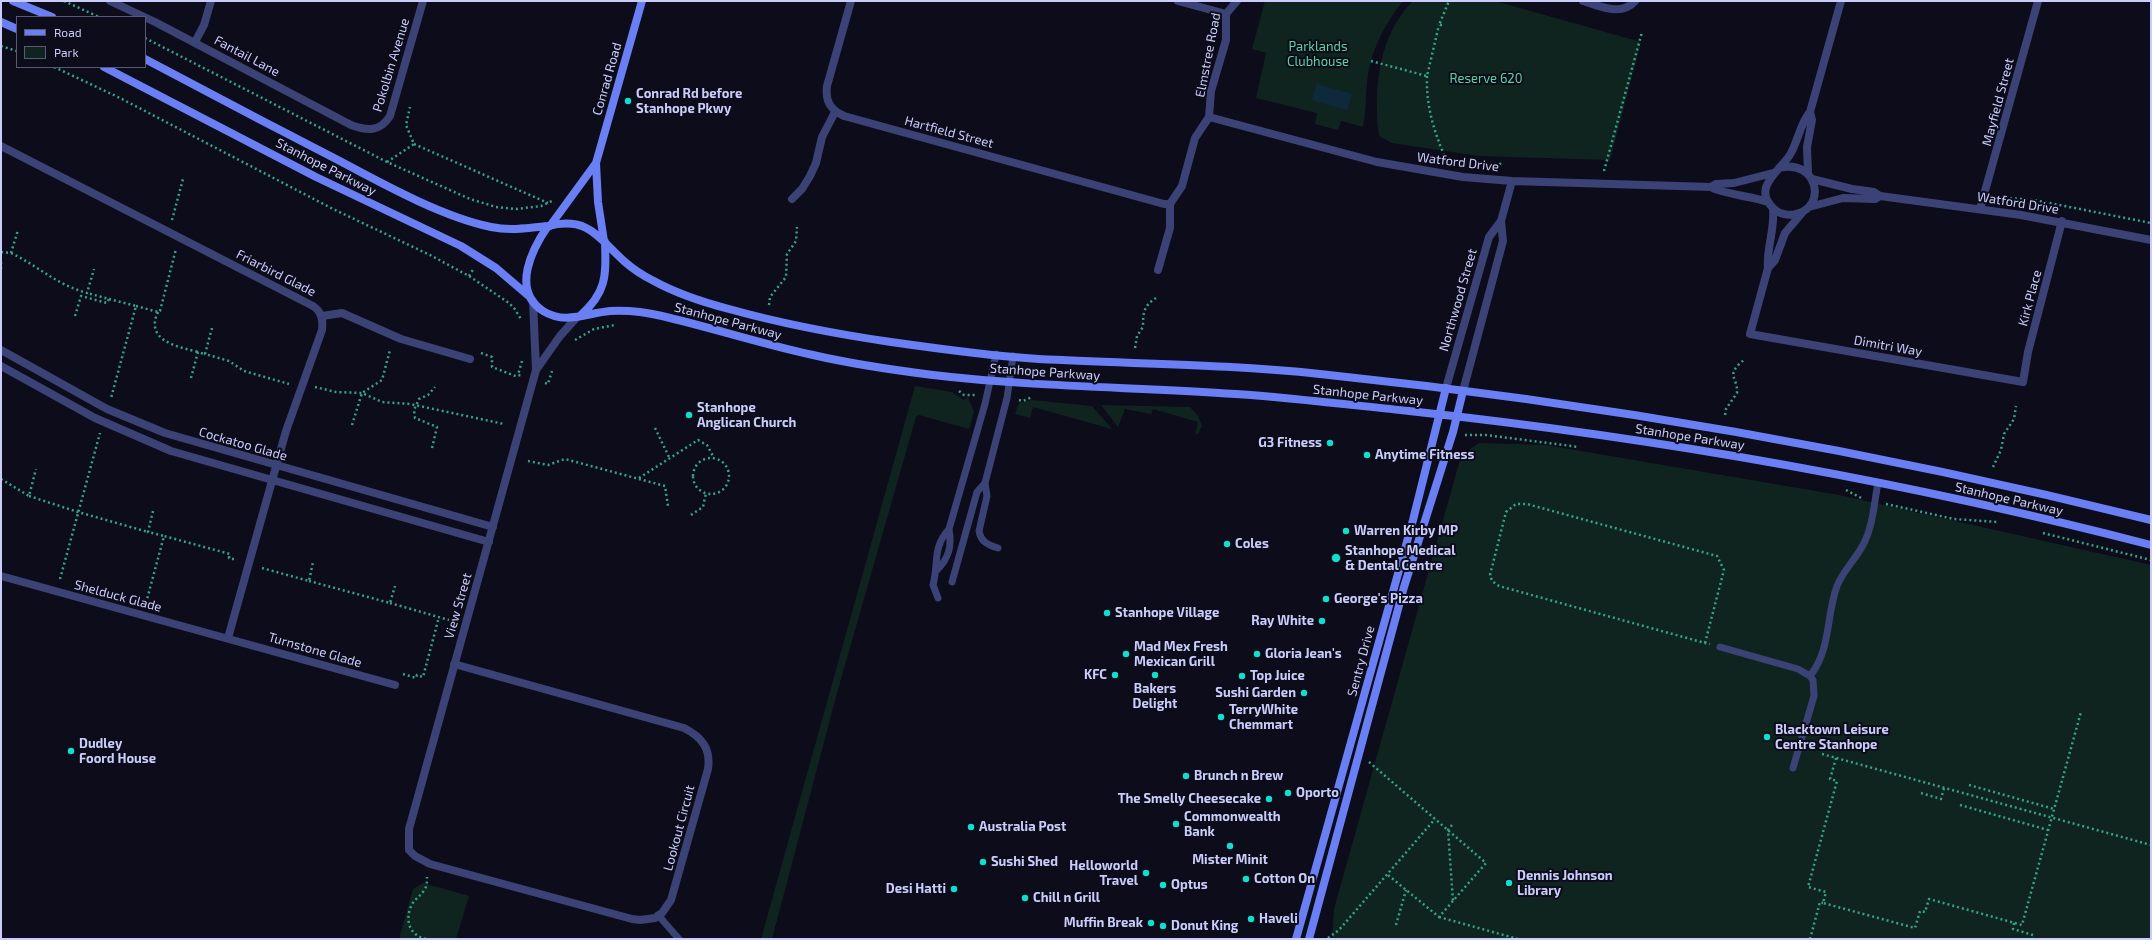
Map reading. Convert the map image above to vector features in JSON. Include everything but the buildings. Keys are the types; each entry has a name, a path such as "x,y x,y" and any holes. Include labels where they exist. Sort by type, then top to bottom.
{"main road":[{"path":"13,1 50,16"},
{"name":"Conrad Road","path":"605,242 598,202 596,163 642,1"},
{"path":"1,22 16,29"},
{"name":"Stanhope Parkway","path":"146,61 367,176 466,220 492,227 517,229 549,226"},
{"name":"Stanhope Parkway","path":"106,68 316,176 460,246 508,278 532,299"},
{"name":"Conrad Road","path":"549,226 596,163"},
{"path":"578,224 594,231 605,242 606,267 604,284 597,298 578,317 569,318 552,315 545,312 532,299 527,274 528,265 535,244 549,226 578,224"},
{"name":"Stanhope Parkway","path":"605,242 626,263 641,274 667,288 693,299 776,322 842,334 938,349 1013,356 1300,372 1463,390 1671,420 1817,446 1992,482 2151,520"},
{"name":"Stanhope Parkway","path":"578,317 609,311 649,313 818,356 930,374 991,381 1237,394 1456,416 1598,434 1756,460 1954,498 2151,545"},
{"name":"Sentry Drive","path":"1296,939 1413,520 1446,388"},
{"name":"Sentry Drive","path":"1308,939 1404,587 1430,510 1463,390"}],"street":[{"name":"Fantail Lane","path":"110,1 141,16"},
{"path":"195,42 204,25 211,1"},
{"name":"Pokolbin Avenue","path":"374,130 380,127 390,116 423,1"},
{"path":"792,199 802,189 816,164 822,137 835,112 829,105 827,99 827,86 851,1"},
{"path":"1178,1 1226,14"},
{"name":"Elmstree Road","path":"1170,204 1182,186 1195,138 1209,117 1211,91 1226,40 1226,14 1237,1"},
{"path":"1583,1 1617,10 1632,4"},
{"path":"1768,268 1767,258 1773,234 1771,206 1766,187 1776,171 1791,153 1805,117 1810,112 1841,1"},
{"name":"Mayfield Street","path":"1980,209 2038,1"},
{"name":"Fantail Lane","path":"146,18 195,42 351,125 362,129 374,130"},
{"name":"Hartfield Street","path":"835,112 844,116 1141,198 1170,204"},
{"path":"1768,268 1775,260 1785,233 1806,209 1815,193 1810,176 1807,148 1812,120 1810,112"},
{"name":"Watford Drive","path":"1209,117 1412,169 1463,177 1512,181 1711,187 1716,184 1734,184 1776,171"},
{"name":"Friarbird Glade","path":"1,146 313,306 318,309 322,316 322,330 293,409 228,638"},
{"path":"1776,171 1794,166 1810,176"},
{"name":"Watford Drive","path":"1810,176 1842,187 1874,192 1880,196 2062,221 2151,240"},
{"name":"Northwood Street","path":"1446,388 1489,237 1500,221 1512,181"},
{"name":"Watford Drive","path":"1711,187 1716,191 1734,193 1771,206"},
{"name":"Watford Drive","path":"1806,209 1843,198 1875,199 1880,196"},
{"path":"1158,270 1170,228 1170,204"},
{"path":"1771,206 1788,215 1806,209"},
{"name":"Northwood Street","path":"1463,390 1502,241 1500,221"},
{"name":"Kirk Place","path":"2023,382 2028,352 2062,221"},
{"name":"Dimitri Way","path":"1768,268 1750,334 2023,382"},
{"name":"View Street","path":"532,299 536,370 409,829 409,850 415,856 430,864 632,919 648,920 658,915"},
{"path":"322,316 342,313 400,339 470,360"},
{"name":"View Street","path":"536,370 560,336 578,317"},
{"name":"Cockatoo Glade","path":"1,350 84,397 140,423 195,443 493,527"},
{"name":"Cockatoo Glade","path":"1,366 78,410 131,435 190,457 489,542"},
{"name":"Shelduck Glade","path":"1,576 228,638"},
{"name":"Turnstone Glade","path":"228,638 395,685"},
{"name":"Lookout Circuit","path":"454,664 684,728 700,737 708,752 708,769 674,894 667,907 658,915"}],"lane":[{"path":"937,570 946,561 951,542 949,529 991,381 996,354"},
{"path":"998,548 984,542 980,537 979,532 987,496 985,483 1009,382 1013,356"},
{"path":"952,582 977,492 985,483"},
{"path":"1810,676 1822,654 1834,597 1840,579 1860,551 1867,535 1878,483"},
{"path":"938,598 933,585 937,570 935,557 941,538 949,529"},
{"path":"1720,647 1798,669 1810,676 1814,684 1814,696 1793,768"},
{"path":"658,915 679,939"}],"path":[{"path":"64,1 97,16"},
{"path":"1444,155 1430,116 1427,97 1427,76 1449,1"},
{"path":"1602,183 1642,32"},
{"path":"1,46 16,52"},
{"path":"1371,61 1427,76"},
{"path":"56,68 120,98 334,209 469,276 514,308 522,324"},
{"path":"410,107 406,125 414,144 548,203"},
{"path":"387,162 414,144"},
{"path":"1496,168 1502,161"},
{"path":"170,225 183,179"},
{"path":"1995,197 2034,200 2151,223"},
{"path":"492,227 496,207"},
{"path":"769,305 770,297 786,277 787,254 796,241 797,227"},
{"path":"11,254 18,230"},
{"path":"170,247 176,249 160,311 156,317 156,329 161,338 174,345 229,361 244,371 290,384"},
{"path":"1,252 11,254 28,261 60,284 158,312"},
{"path":"469,276 480,258"},
{"path":"1,262 1,269"},
{"path":"87,292 94,269"},
{"path":"75,316 81,296 107,303 109,298"},
{"path":"1135,348 1137,336 1143,327 1142,317 1144,310 1156,298"},
{"path":"109,404 136,306"},
{"path":"570,344 594,329 617,325"},
{"path":"205,354 212,328"},
{"path":"352,425 362,393 382,380 390,350"},
{"path":"191,378 198,352"},
{"path":"478,352 492,357 492,367 518,377"},
{"path":"523,376 518,375 524,355"},
{"path":"1725,415 1726,409 1737,394 1734,381 1734,372 1745,359"},
{"path":"544,382 548,384 554,367"},
{"path":"308,386 336,392 362,393 382,402 402,402 504,424"},
{"path":"432,448 437,427 416,418 416,405 419,399 428,395 435,387"},
{"path":"956,390 964,395 968,394"},
{"path":"1021,400 1023,401 1037,396"},
{"path":"1993,467 2001,450 2004,434 2014,419 2016,406"},
{"path":"60,579 102,427"},
{"path":"655,428 670,457"},
{"path":"1479,435 1585,447"},
{"path":"638,478 698,440 707,445 714,458 724,464 728,474 728,480 718,492 706,493 696,486 694,481 694,469 702,460 714,458"},
{"path":"528,461 548,465 565,460 664,486 668,506"},
{"path":"29,496 36,469"},
{"path":"1,479 29,496 78,512 230,554 229,558 237,560"},
{"path":"1842,489 1862,499 1874,502 1954,519 2002,523"},
{"path":"691,515 703,507 706,493"},
{"path":"1705,643 1724,570 1717,556 1527,504 1516,504 1510,507 1506,512 1490,574 1492,581 1499,586 1705,643 1720,647"},
{"path":"148,532 153,511"},
{"path":"2040,532 2151,560"},
{"path":"146,603 164,536"},
{"path":"309,581 313,562"},
{"path":"262,568 449,620"},
{"path":"390,603 395,586"},
{"path":"400,673 416,678 417,675 423,677 439,617"},
{"path":"1810,939 1820,902 1915,928 1920,911 1925,912 1929,899 2022,925 2081,712"},
{"path":"1822,754 2151,845"},
{"path":"1823,903 1826,892 1808,887 1837,781 1830,779 1836,758"},
{"path":"1365,761 1370,762 1486,863 1439,917"},
{"path":"1969,785 2054,809"},
{"path":"1921,793 1941,798 1944,788"},
{"path":"1960,805 2048,830"},
{"path":"1328,938 1338,930 1388,875 1434,819"},
{"path":"1452,825 1448,830 1453,901"},
{"path":"426,939 414,934 409,926 408,920 414,902 426,886 428,874"},
{"path":"1388,875 1439,917 1518,939"},
{"path":"1396,925 1406,890"},
{"path":"2014,923 2013,929 2033,935"}],"green space":[{"name":"Parklands Clubhouse","path":"1265,1 1403,1 1391,18 1376,45 1367,82 1363,127 1341,121 1338,130 1315,124 1317,113 1256,98 1266,53 1252,49"},
{"name":"Reserve 620","path":"1413,1 1495,1 1641,42 1610,160 1479,156 1392,143 1379,136 1377,119 1378,82 1385,47 1392,30 1401,15"},
{"path":"915,386 952,392 964,400 968,397 974,412 969,429 919,415 916,417 837,693 772,939 761,939"},
{"path":"1032,400 1092,406 1112,429 1033,407 1030,418 1015,414 1019,403"},
{"path":"1101,405 1190,407 1198,416 1202,426 1198,434 1195,434 1198,422 1153,409 1151,414 1125,409 1118,427"},
{"name":"Blacktown Leisure Centre Stanhope","path":"1479,443 1546,445 1839,495 2151,565 2151,939 1332,939 1334,909 1461,456"},
{"path":"423,883 469,896 456,939 399,939 413,889"}],"water":[{"path":"1317,84 1352,94 1347,110 1312,100"}],"place":[{"name":"Conrad Rd before Stanhope Pkwy","path":"628,101"},
{"name":"Stanhope Anglican Church","path":"689,415"},
{"name":"G3 Fitness","path":"1330,443"},
{"name":"Anytime Fitness","path":"1367,455"},
{"name":"Warren Kirby MP","path":"1346,531"},
{"name":"Coles","path":"1227,544"},
{"name":"Stanhope Medical & Dental Centre","path":"1336,558"},
{"name":"George's Pizza","path":"1326,599"},
{"name":"Stanhope Village","path":"1107,613"},
{"name":"Ray White","path":"1322,621"},
{"name":"Mad Mex Fresh Mexican Grill","path":"1126,654"},
{"name":"Gloria Jean's","path":"1257,654"},
{"name":"KFC","path":"1115,675"},
{"name":"Bakers Delight","path":"1155,675"},
{"name":"Top Juice","path":"1242,676"},
{"name":"Sushi Garden","path":"1304,693"},
{"name":"TerryWhite Chemmart","path":"1221,717"},
{"name":"Blacktown Leisure Centre Stanhope","path":"1767,737"},
{"name":"Dudley Foord House","path":"71,751"},
{"name":"Brunch n Brew","path":"1186,776"},
{"name":"Oporto","path":"1288,793"},
{"name":"The Smelly Cheesecake","path":"1269,799"},
{"name":"Commonwealth Bank","path":"1176,824"},
{"name":"Australia Post","path":"971,827"},
{"name":"Mister Minit","path":"1230,846"},
{"name":"Sushi Shed","path":"983,862"},
{"name":"Helloworld Travel","path":"1146,873"},
{"name":"Cotton On","path":"1246,879"},
{"name":"Dennis Johnson Library","path":"1509,883"},
{"name":"Optus","path":"1163,885"},
{"name":"Desi Hatti","path":"954,889"},
{"name":"Chill n Grill","path":"1025,898"},
{"name":"Haveli","path":"1251,919"},
{"name":"Muffin Break","path":"1151,923"},
{"name":"Donut King","path":"1163,926"}]}
